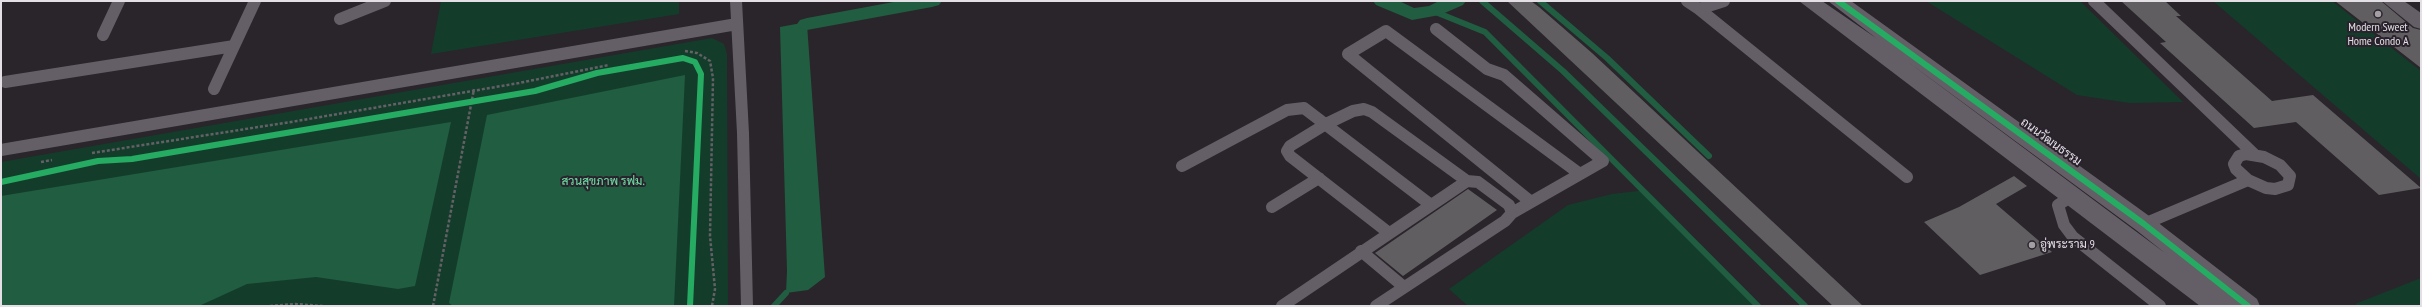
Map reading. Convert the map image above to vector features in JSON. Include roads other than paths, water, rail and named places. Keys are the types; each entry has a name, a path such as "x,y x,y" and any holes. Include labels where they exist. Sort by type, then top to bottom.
{"street":[{"name":"ถนนวัฒนธรรม","path":"1809,1 2082,191 2144,224 2248,306"},
{"name":"ถนนวัฒนธรรม","path":"1838,1 2082,191 2218,306"},
{"path":"2392,1 2421,23"}],"lane":[{"path":"104,35 119,1"},
{"path":"214,89 255,1"},
{"path":"340,19 386,1"},
{"path":"737,1 743,134 747,306"},
{"path":"1687,1 1699,8 1907,177"},
{"path":"1699,8 1724,1"},
{"path":"2094,1 2254,154 2280,165 2287,171 2290,181 2282,188 2275,189 2248,180 2236,169 2234,164 2239,156 2254,154"},
{"path":"1,150 737,24"},
{"path":"1376,306 1505,221 1512,213 1603,161 1504,75 1487,69 1436,29"},
{"path":"1531,202 1348,54 1386,31 1580,174"},
{"path":"5,82 234,46"},
{"path":"1182,166 1287,110 1304,108 1431,205"},
{"path":"1389,233 1319,178 1287,150 1290,146 1326,124 1352,111 1364,109 1372,112 1467,181 1478,182 1509,205 1512,213"},
{"path":"1272,207 1319,178"},
{"path":"2144,224 2248,180"},
{"path":"1282,306 1361,251 1467,181"},
{"path":"2082,191 2058,205 2059,214 2064,225 2073,237 2160,306"},
{"path":"1361,251 1404,287"}],"waterway":[{"path":"807,24 932,1"},
{"path":"1383,1 1412,14 1433,11 1456,1"},
{"path":"1482,1 1563,71 1805,306"},
{"path":"1540,1 1607,58 1709,156"},
{"path":"1433,11 1485,32 1758,306"},
{"path":"774,306 786,293"}],"place":[{"name":"Modern Sweet Home Condo A","path":"2378,14"},
{"name":"อู่พระราม 9","path":"2032,245"}],"park label":[{"name":"สวนสุขภาพ รฟม.","path":"603,182"}]}
